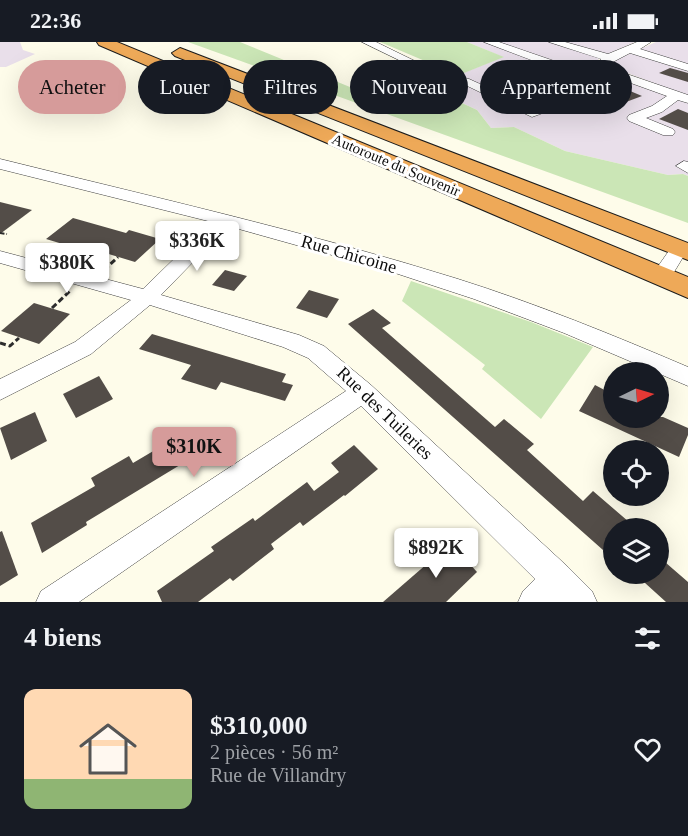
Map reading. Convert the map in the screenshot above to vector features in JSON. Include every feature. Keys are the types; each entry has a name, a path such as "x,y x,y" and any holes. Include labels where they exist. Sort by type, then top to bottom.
{"highway":[{"name":"Autoroute du Souvenir","path":"104,42 688,288"},
{"name":"Autoroute du Souvenir","path":"153,42 683,250"}],"street":[{"path":"367,42 407,60"},
{"path":"489,42 538,60"},
{"path":"554,42 598,60"},
{"path":"590,42 607,44 688,68"},
{"path":"614,60 646,42"},
{"path":"644,84 660,76 682,92"},
{"path":"632,80 682,92"},
{"path":"668,132 634,118 657,109 682,92"},
{"name":"Rue Chicoine","path":"0,164 224,220 387,264 480,294 566,326 688,377"},
{"path":"0,390 83,348 144,297 224,220"},
{"path":"661,277 683,250"},
{"name":"Rue des Tuileries","path":"0,257 144,297 305,347 326,358 581,602"},
{"path":"52,602 363,392"},
{"path":"534,602 557,578"}],"path":[{"path":"0,233 7,234"},
{"path":"41,259 60,243"},
{"path":"100,274 118,257"},
{"path":"52,308 75,286"},
{"path":"0,342 10,346 19,338"}],"shaded area":[{"path":"0,42 20,42 23,50 35,54 6,67 0,67"},
{"path":"467,42 635,42 598,60 496,60 503,57"},
{"path":"656,42 688,42 688,96 632,75 632,60 615,60"},
{"path":"480,66 480,114 468,106 468,71"},
{"path":"632,83 688,103 688,176 668,175 565,151 514,127 491,128 480,114 632,114"}],"green space":[{"path":"188,42 240,42 284,60 243,60 243,62"},
{"path":"380,42 467,42 504,57 496,60 480,60 480,67 468,71 468,60 423,60"},
{"path":"338,82 350,87 350,101 338,96"},
{"path":"468,106 477,110 491,128 514,127 565,151 668,175 683,174 688,176 688,223 387,114 468,114"},
{"path":"411,281 531,322 593,347 541,419 482,369 485,365 402,301"}],"building":[{"path":"670,68 688,73 688,82 659,73"},
{"path":"632,92 642,96 632,100"},
{"path":"678,109 688,113 688,130 659,119"},
{"path":"0,202 32,210 0,234"},
{"path":"73,218 126,233 129,230 160,239 135,262 79,245 76,248 46,239"},
{"path":"225,270 247,276 234,291 212,285"},
{"path":"309,290 339,299 327,318 296,308"},
{"path":"34,303 70,314 39,344 1,331"},
{"path":"373,309 391,323 382,328 495,427 504,419 534,444 527,450 583,501 593,491 603,500 603,506 610,506 624,518 603,518 603,550 348,324"},
{"path":"152,334 286,374 282,382 293,385 285,401 221,382 216,390 181,379 191,365 139,349"},
{"path":"99,376 113,399 76,418 63,394"},
{"path":"595,385 603,389 603,422 579,411"},
{"path":"35,412 47,441 11,460 0,428"},
{"path":"669,420 688,428 688,435 679,457 669,452 669,440 642,440 616,428 669,428"},
{"path":"194,427 208,448 86,522 87,525 42,553 31,523 95,486 91,478 129,456 133,463"},
{"path":"354,445 378,469 303,526 300,522 271,544 274,549 233,581 230,578 198,602 162,602 157,591 214,551 211,547 253,518 255,521 307,482 314,491 339,472 331,463"},
{"path":"2,531 18,575 0,586 0,532"},
{"path":"451,543 477,572 446,602 383,602"},
{"path":"669,566 688,582 688,602 666,602 646,584 669,584"}]}
